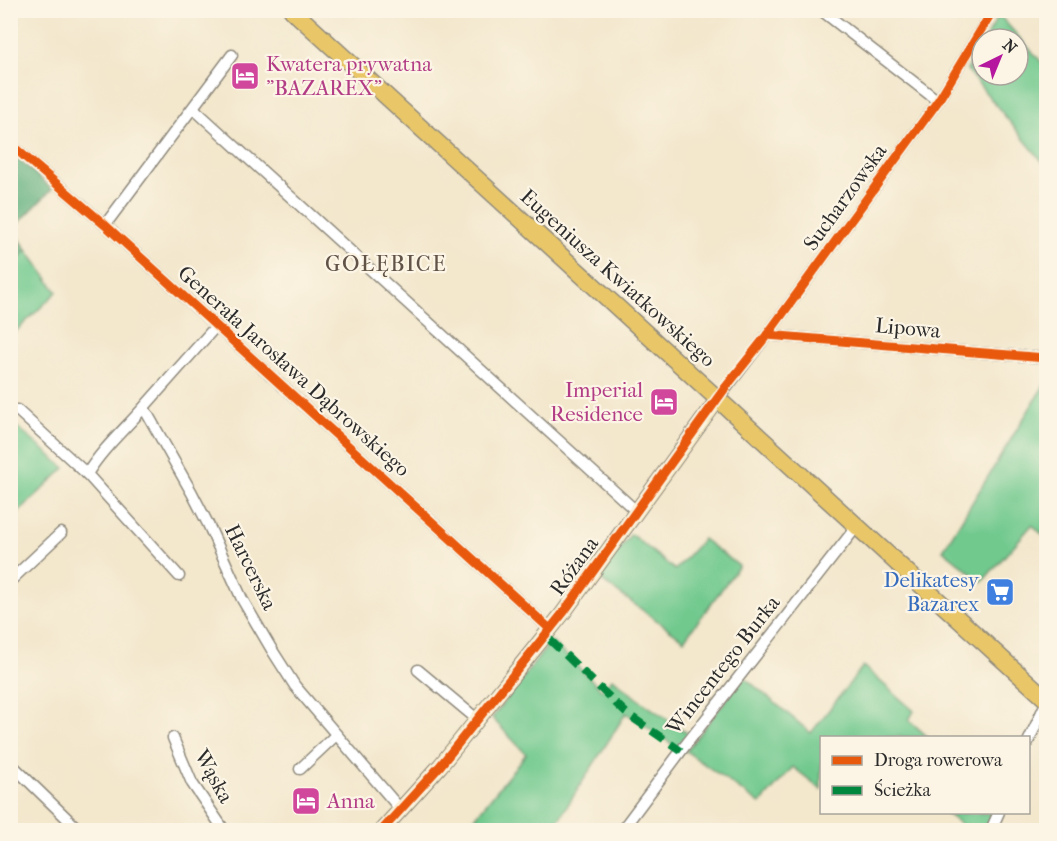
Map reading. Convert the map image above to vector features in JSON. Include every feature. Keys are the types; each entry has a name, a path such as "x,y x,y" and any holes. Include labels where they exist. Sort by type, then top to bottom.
{"main road":[{"name":"Eugeniusza Kwiatkowskiego","path":"292,10 1046,697"}],"street":[{"path":"821,10 938,101"},
{"name":"Sucharzowska","path":"718,399 938,101 993,10"},
{"path":"105,225 232,55"},
{"path":"193,108 636,511"},
{"name":"Generała Jarosława Dąbrowskiego","path":"10,144 105,225 550,629"},
{"path":"87,474 109,444 217,326"},
{"name":"Lipowa","path":"767,335 1047,358"},
{"name":"Różana","path":"382,831 478,720 550,629 718,399"},
{"name":"Harcerska","path":"144,408 192,492 242,599 295,686 401,810"},
{"path":"17,410 87,474 179,576"},
{"name":"Wincentego Burka","path":"622,831 684,747 857,525"},
{"path":"10,581 61,533"},
{"path":"418,670 478,720"},
{"path":"1030,739 1046,697"},
{"path":"300,769 336,735"},
{"name":"Wąska","path":"173,738 192,783 224,831"},
{"path":"13,770 80,831"},
{"path":"991,831 999,814"}],"green space":[{"path":"999,15 1010,27 992,27"},
{"path":"1030,49 1046,67 1046,166 981,87 1030,87"},
{"path":"10,151 52,189 13,229 27,250 11,266"},
{"path":"27,250 57,292 11,336 11,266"},
{"path":"1046,382 1046,538 1032,525 982,582 943,550"},
{"path":"11,422 65,468 11,519"},
{"path":"631,534 675,570 703,539 739,566 684,640 598,578"},
{"path":"551,641 602,690 613,678 635,697 690,735 679,749 626,713 552,830 465,830 526,754 492,718"},
{"path":"863,666 914,711 909,720 927,736 820,736 820,788 793,767 760,804 686,751 744,677 811,733"},
{"path":"947,814 993,814 985,830 968,830"}],"marked path":[{"path":"549,639 626,713 681,751"}],"cycle path":[{"path":"382,830 440,766 563,613 725,388 767,335 938,101 993,10"},
{"path":"10,144 105,225 550,629"},
{"path":"767,335 1046,358"}],"place":[{"name":"Kwatera prywatna \"BAZAREX\"","path":"245,76"},
{"name":"Imperial Residence","path":"664,402"},
{"name":"Delikatesy Bazarex","path":"1000,592"},
{"name":"Anna","path":"306,801"}],"district":[{"name":"GOŁĘBICE","path":"386,263"}]}
